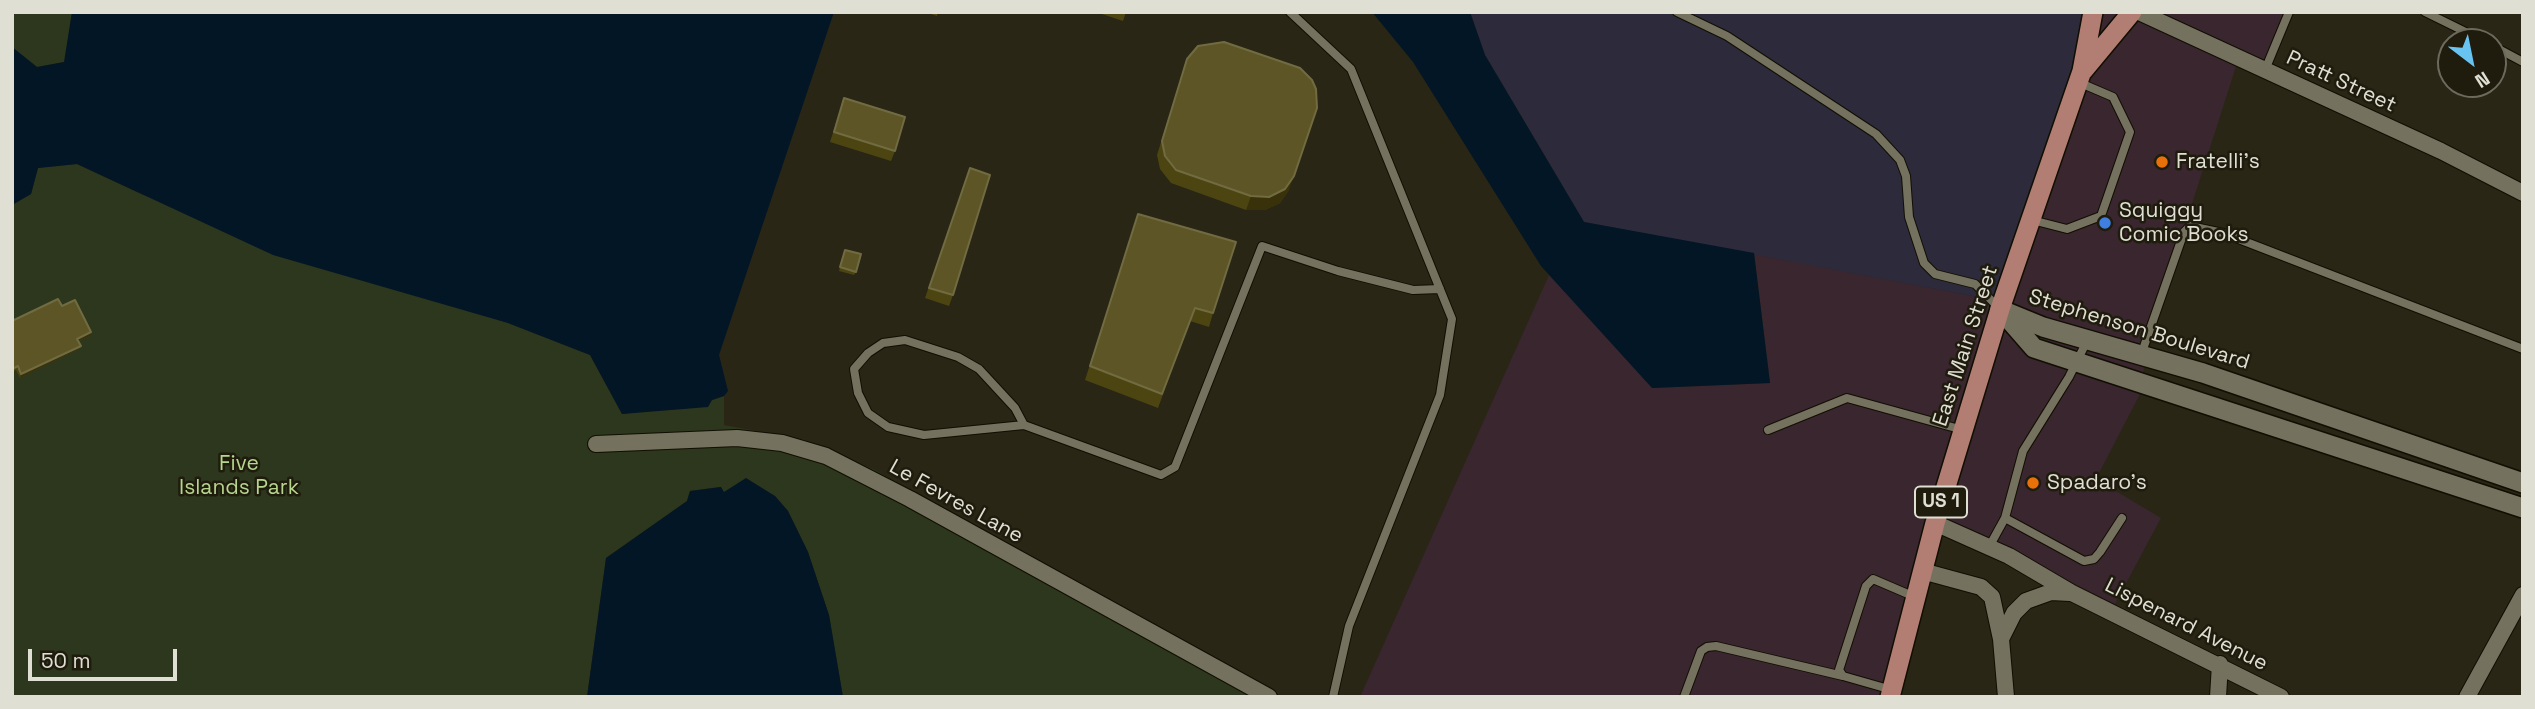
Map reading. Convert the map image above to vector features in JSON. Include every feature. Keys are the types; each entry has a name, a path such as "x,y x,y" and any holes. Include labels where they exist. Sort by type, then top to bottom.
{"main road":[{"name":"East Main Street","path":"1891,693 1935,523 2000,309 2080,77 2093,12"},
{"name":"US 1","path":"2080,77 2132,12"}],"street":[{"name":"Pratt Street","path":"2139,12 2441,151 2523,193"},
{"name":"Stephenson Boulevard","path":"2000,309 2043,327 2203,373 2523,483"},
{"name":"Stephenson Boulevard","path":"2000,309 2034,348 2078,360 2523,508"},
{"name":"Le Fevres Lane","path":"596,444 737,438 782,443 826,456 910,499 1269,697"},
{"name":"Lispenard Avenue","path":"1935,523 1989,547 2072,593 2220,664 2281,697"},
{"path":"1922,571 1981,587 1992,597 2001,639 2006,697"},
{"name":"Lispenard Avenue","path":"2001,639 2014,614 2026,601 2050,592 2072,593"},
{"path":"2466,697 2523,595"},
{"path":"2218,697 2220,664"}],"lane":[{"path":"1290,12 1351,69 1452,319 1440,395 1349,626 1334,697"},
{"path":"1677,12 1727,36 1876,134 1892,149 1903,168 1909,216 1924,263 1934,274 1975,284 2000,309"},
{"path":"2265,70 2290,12"},
{"path":"2425,12 2458,28"},
{"path":"2507,53 2523,62"},
{"path":"2032,220 2067,229 2101,216 2130,132 2113,97 2080,77"},
{"path":"2140,357 2184,232 2190,226 2223,233 2523,349"},
{"path":"1024,425 1015,408 979,369 958,357 905,340 883,343 868,352 854,369 858,393 868,413 888,427 924,435 1024,425 1161,475 1175,467 1262,246 1338,271 1413,290 1440,289"},
{"path":"1989,547 2005,518 2022,451 2088,339"},
{"path":"1768,430 1847,398 1963,430"},
{"path":"2005,518 2084,561 2094,559 2122,518"},
{"path":"1843,676 1839,670 1866,586 1873,579 1916,597"},
{"path":"1684,697 1702,651 1716,646 1843,676 1891,693"}],"shaded area":[{"path":"1470,12 2087,12 2086,76 2009,303 1584,222 1485,55"},
{"path":"2087,12 2289,12 2266,64 2240,54 2150,335 2139,396 2096,479 2161,518 2115,604 1943,519 1887,697 1360,697 1549,275 1653,388 1770,383 1754,253 2009,303"}],"green space":[{"path":"12,12 72,12 65,62 37,67 12,47"},
{"name":"Five Islands Park","path":"77,164 141,194 508,323 590,355 622,414 678,407 685,409 724,396 724,425 805,440 873,469 1039,563 1262,697 843,697 829,615 808,552 788,511 775,496 724,493 720,487 690,491 687,501 606,558 587,697 12,697 12,205 31,194 38,168"}],"water":[{"path":"72,12 834,12 719,355 728,391 724,396 712,400 708,407 622,414 590,355 508,323 273,255 77,164 38,168 31,194 12,205 12,47 37,67 64,62"},
{"path":"1372,12 1470,12 1485,55 1584,222 1754,253 1770,383 1652,388 1541,266 1413,62"},
{"path":"746,478 775,496 788,511 808,552 829,615 843,697 587,697 606,558 687,501 690,491 721,487 724,492"}],"building":[{"path":"1224,42 1300,68 1312,80 1316,89 1317,108 1294,176 1285,189 1269,197 1251,196 1176,170 1165,156 1162,141 1187,59 1198,46"},
{"path":"844,98 905,117 895,151 834,132"},
{"path":"970,168 990,175 953,295 929,288"},
{"path":"1138,214 1236,242 1213,313 1195,308 1162,394 1090,366"},
{"path":"845,250 861,254 856,272 840,267"},
{"path":"58,299 62,306 75,300 91,332 77,339 81,346 21,374 18,366 12,369 12,321"}],"place":[{"name":"Fratelli's","path":"2162,162"},
{"name":"Squiggy Comic Books","path":"2105,223"},
{"name":"Spadaro's","path":"2033,483"}]}
